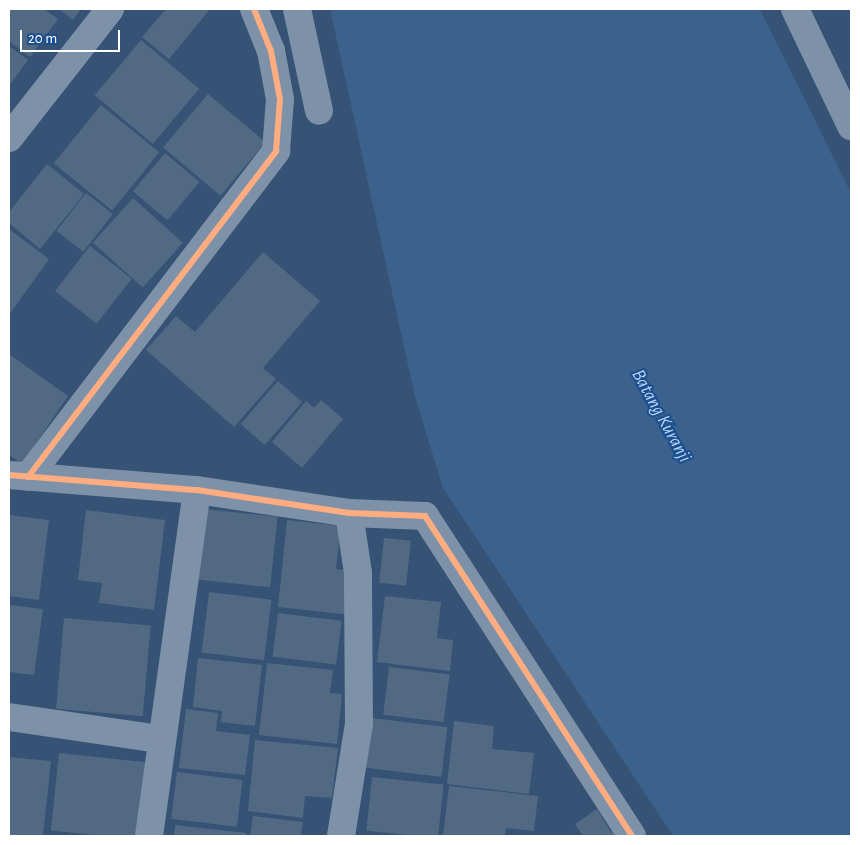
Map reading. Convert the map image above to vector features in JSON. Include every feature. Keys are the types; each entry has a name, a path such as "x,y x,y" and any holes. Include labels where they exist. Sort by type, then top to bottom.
{"street":[{"path":"9,138 110,9"},
{"path":"18,476 276,151 280,99 271,51 254,9"},
{"path":"297,9 319,111"},
{"path":"795,9 851,126"},
{"path":"18,476 197,490 349,513 425,516 632,836"},
{"path":"149,836 160,739 197,490"},
{"path":"341,836 359,724 358,573 349,513"},
{"path":"9,717 160,739"}],"water":[{"name":"Batang Kuranji","path":"330,9 760,9 851,193 851,836 673,836 443,488 415,397"}],"building":[{"path":"9,9 44,9 58,19 30,57 9,41"},
{"path":"59,9 81,9 73,20"},
{"path":"166,9 210,9 169,59 142,37"},
{"path":"141,40 199,89 153,144 95,95"},
{"path":"9,46 28,60 9,86"},
{"path":"208,94 265,142 220,196 163,148"},
{"path":"101,105 159,152 112,210 54,163"},
{"path":"165,153 199,182 167,220 133,191"},
{"path":"47,164 84,194 40,249 9,223 9,212"},
{"path":"86,193 113,214 83,252 56,231"},
{"path":"133,198 183,243 143,287 93,243"},
{"path":"9,229 49,259 9,315"},
{"path":"90,246 132,279 97,324 55,291"},
{"path":"263,252 320,301 263,368 276,379 234,427 146,350 176,316 195,332"},
{"path":"9,354 68,396 22,464 9,455"},
{"path":"278,381 302,402 265,445 241,424"},
{"path":"321,400 343,419 302,468 272,442 306,401 314,408"},
{"path":"204,509 278,517 270,587 197,580"},
{"path":"86,510 165,520 154,610 99,603 102,583 78,580"},
{"path":"9,515 49,520 39,600 9,596"},
{"path":"287,520 341,526 336,569 355,571 350,615 278,607"},
{"path":"384,538 411,541 406,586 379,583"},
{"path":"209,592 272,600 264,660 202,653"},
{"path":"385,596 441,602 437,638 453,640 450,671 377,662"},
{"path":"9,605 43,609 34,675 9,672"},
{"path":"278,613 342,621 336,664 273,657"},
{"path":"64,618 151,626 143,716 56,709"},
{"path":"198,658 262,665 255,726 221,722 222,711 193,707"},
{"path":"267,663 333,670 330,693 342,694 337,744 259,735"},
{"path":"389,667 450,674 444,722 383,715"},
{"path":"186,709 218,713 216,731 250,735 245,775 179,768"},
{"path":"372,718 447,727 441,777 366,768"},
{"path":"454,721 494,726 492,749 534,753 529,794 447,784"},
{"path":"255,740 338,748 332,798 305,796 303,818 248,811"},
{"path":"59,753 149,762 141,836 102,836 51,831"},
{"path":"9,757 51,761 43,836 9,836"},
{"path":"177,772 243,780 237,827 171,819"},
{"path":"372,777 444,785 438,836 417,836 366,831"},
{"path":"449,786 538,796 534,831 506,828 505,836 443,836"},
{"path":"597,809 611,832 622,825 629,836 583,836 575,824"},
{"path":"253,816 303,822 301,836 250,836"},
{"path":"175,825 246,833 246,836 174,836"}],"cycle path":[{"path":"28,477 276,151 280,99 271,51 254,9"},
{"path":"9,475 197,490 349,513 425,516 632,836"}]}
